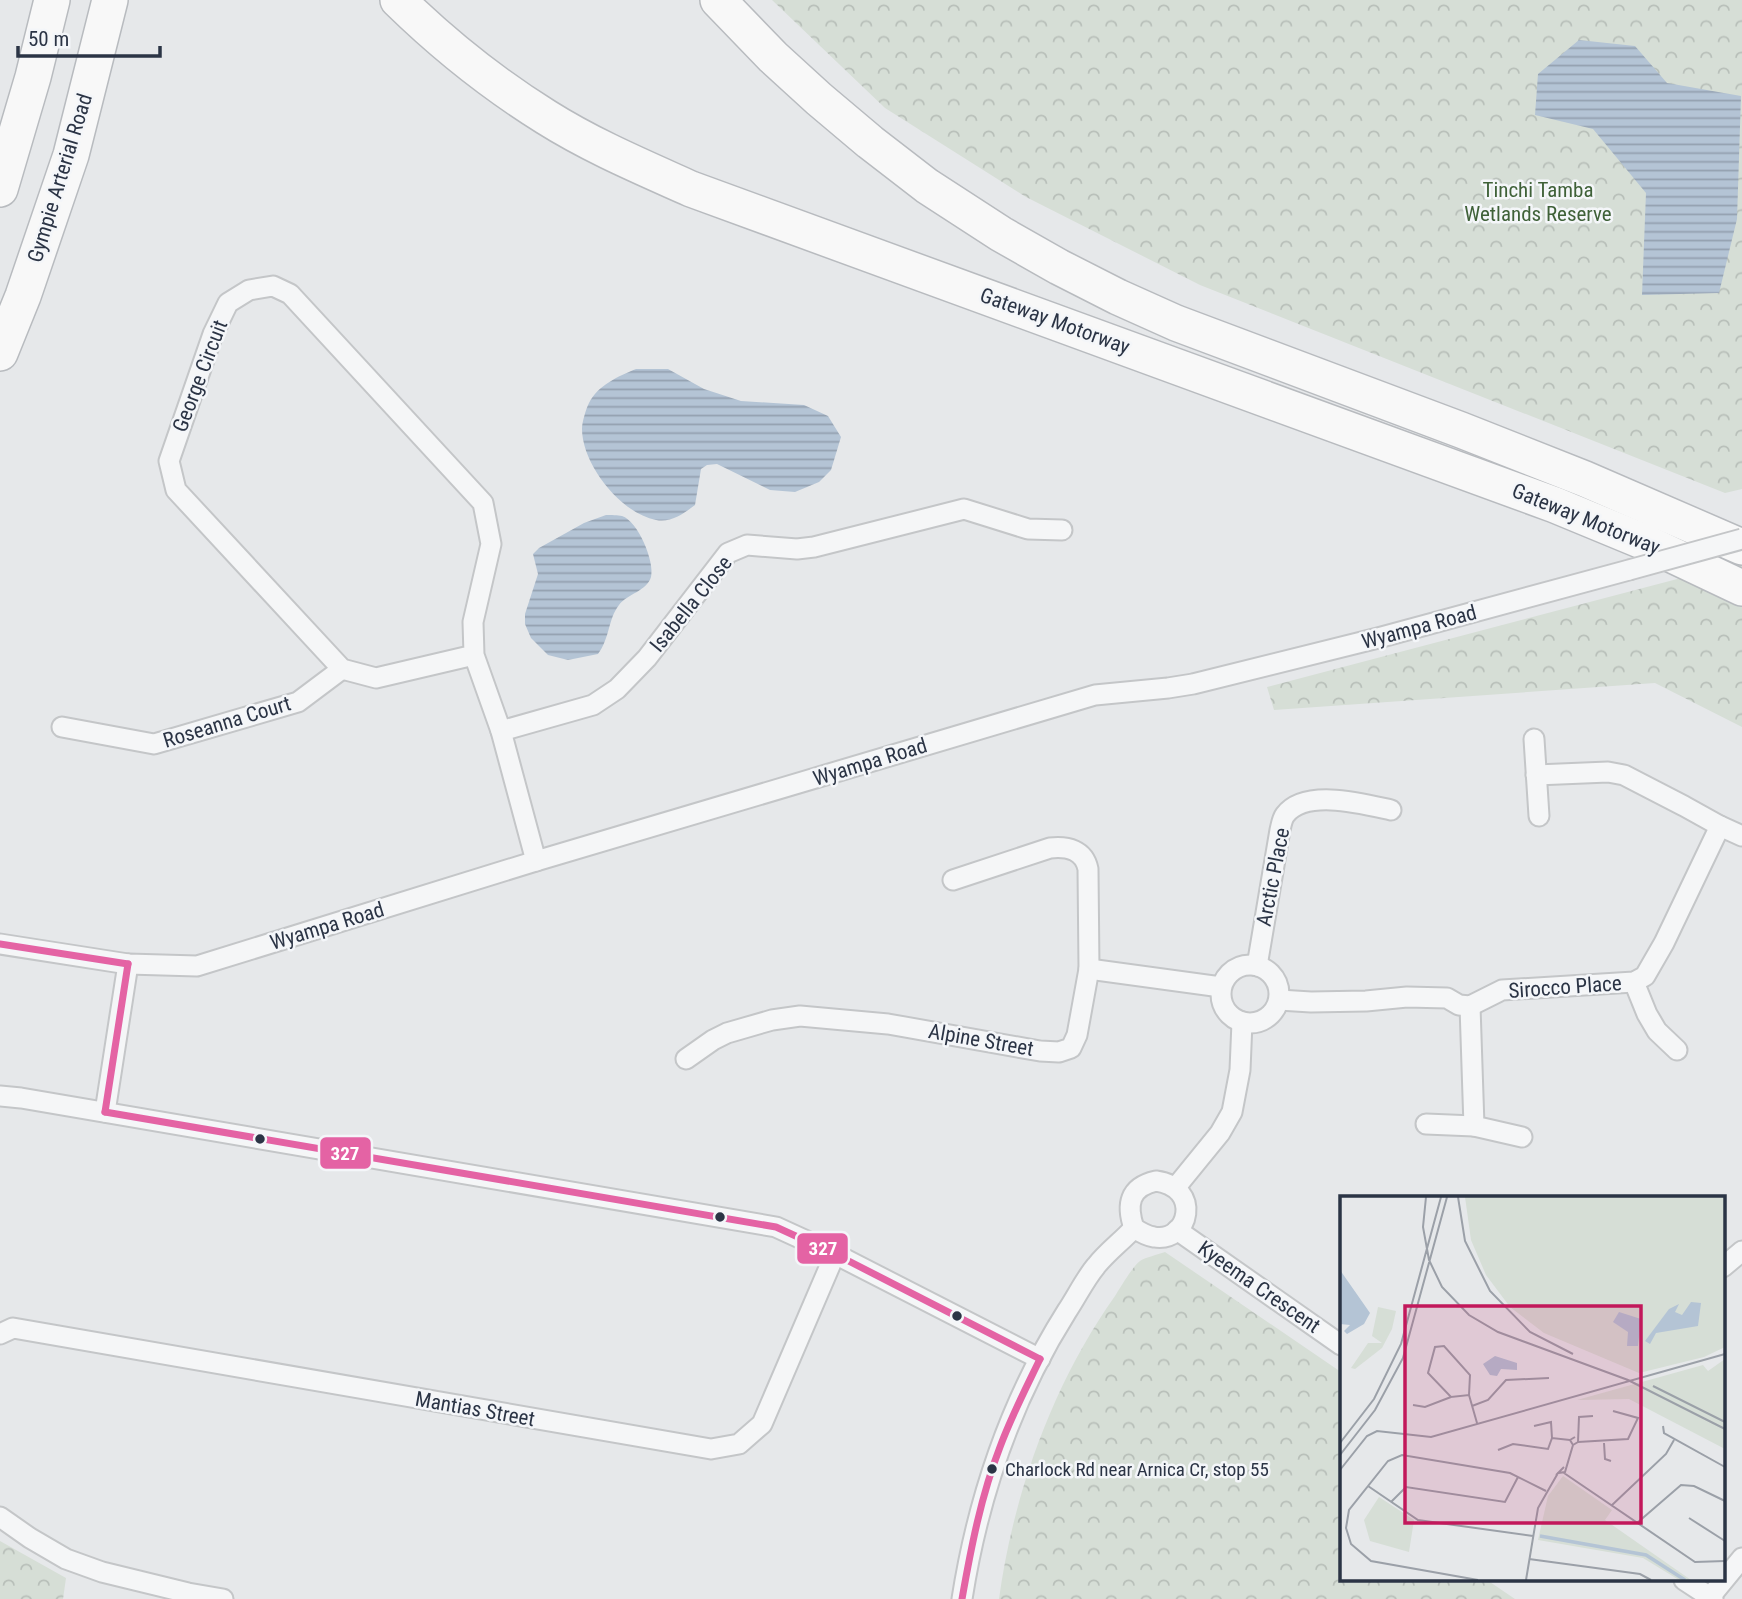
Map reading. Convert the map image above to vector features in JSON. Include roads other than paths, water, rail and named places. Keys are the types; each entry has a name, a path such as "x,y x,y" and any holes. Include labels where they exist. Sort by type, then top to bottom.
{"highway":[{"path":"0,189 33,77 52,0"},
{"name":"Gympie Arterial Road","path":"0,353 23,296 71,155 110,0"},
{"name":"Gateway Motorway","path":"398,0 475,68 546,117 615,155 691,189 1555,505 1647,543 1742,588"},
{"name":"Gateway Motorway","path":"718,0 773,57 870,142 927,186 1001,234 1059,267 1176,323 1474,435 1742,547"}],"street":[{"name":"George Circuit","path":"342,669 176,490 169,461 213,334 228,303 249,290 273,286 290,295 483,503 491,544 473,622 474,655 501,731 536,861"},
{"name":"Isabella Close","path":"501,731 593,705 617,689 647,658 728,554 747,545 797,549 814,547 964,509 1028,529 1062,530"},
{"name":"Wyampa Road","path":"0,944 128,964 197,966 536,861 1095,695 1168,688 1204,681 1378,638 1742,539"},
{"path":"342,669 376,678 474,655"},
{"name":"Roseanna Court","path":"62,727 155,744 298,702 342,669"},
{"path":"1534,739 1539,816"},
{"path":"1536,775 1608,772 1624,775 1742,836"},
{"name":"Arctic Place","path":"1257,966 1279,831 1285,815 1299,804 1315,800 1391,810"},
{"name":"Sirocco Place","path":"1470,1006 1502,990 1634,982 1646,976 1720,826"},
{"name":"Alpine Street","path":"686,1059 727,1033 772,1020 800,1016 888,1024 1040,1051 1059,1052 1071,1048 1077,1035 1088,970 1086,862 1078,852 1065,847 1050,848 953,880"},
{"path":"105,1112 128,964"},
{"path":"1245,965 1257,966 1267,970 1275,978 1279,1000 1267,1018 1256,1023 1242,1022 1225,1010 1221,987 1226,976 1235,969 1245,965"},
{"path":"1088,970 1221,987"},
{"path":"1634,982 1657,1031 1677,1050"},
{"path":"1279,1000 1366,1001 1437,997 1470,1006 1474,1126"},
{"path":"1176,1187 1220,1133 1232,1112 1240,1070 1242,1022"},
{"path":"0,1096 776,1227 835,1254 1040,1359"},
{"path":"1426,1124 1474,1126 1522,1137"},
{"path":"1156,1181 1176,1187 1186,1208 1184,1220 1177,1230 1160,1238 1151,1237 1134,1228 1129,1208 1138,1189 1156,1181"},
{"path":"962,1599 987,1487 1015,1411 1048,1342 1095,1266 1134,1228"},
{"name":"Kyeema Crescent","path":"1177,1230 1340,1344"},
{"path":"1724,1266 1742,1251"},
{"name":"Mantias Street","path":"0,1334 13,1328 710,1450 739,1444 762,1424 835,1254"},
{"path":"0,1517 66,1559 187,1596 223,1599"},
{"path":"1687,1582 1712,1598 1742,1558"}],"water":[{"path":"1579,40 1635,46 1667,83 1741,96 1737,219 1719,293 1642,295 1646,193 1593,129 1535,115 1538,74"},
{"path":"636,369 668,369 704,389 741,401 804,405 828,416 841,437 831,470 819,482 795,492 770,490 717,464 707,465 701,469 695,505 672,519 656,520 642,516 617,497 596,471 588,457 582,429 588,406 598,391 616,378"},
{"path":"606,515 622,516 634,526 648,552 652,570 649,582 619,605 598,654 568,660 548,655 531,638 525,624 525,614 538,574 533,554 584,523"}],"place":[{"name":"Charlock Rd near Arnica Cr, stop 55","path":"992,1469"}],"park label":[{"name":"Tinchi Tamba Wetlands Reserve","path":"1538,202"}]}
